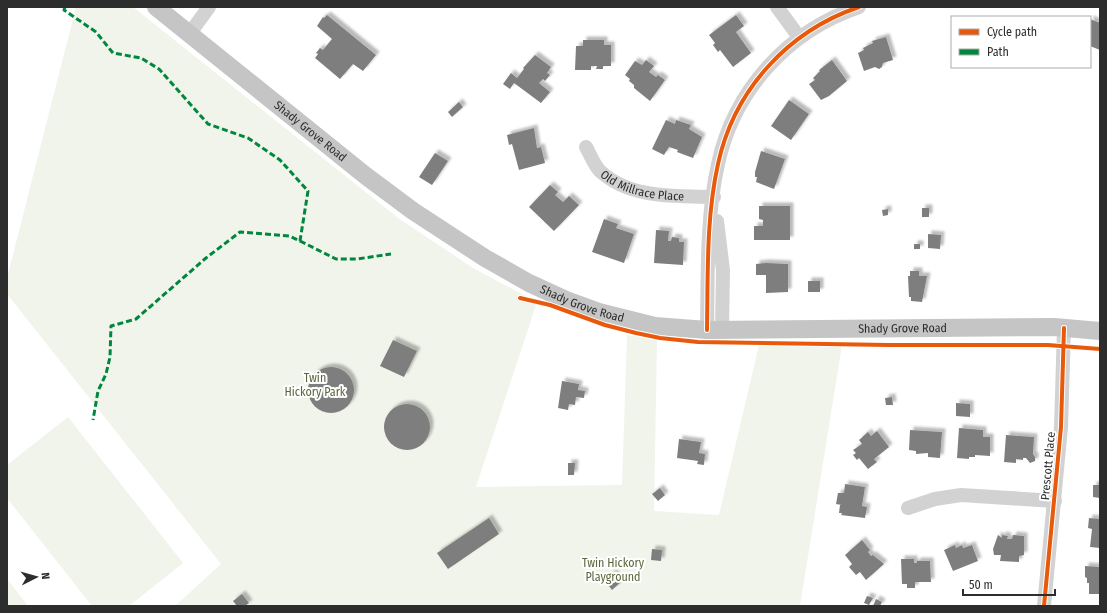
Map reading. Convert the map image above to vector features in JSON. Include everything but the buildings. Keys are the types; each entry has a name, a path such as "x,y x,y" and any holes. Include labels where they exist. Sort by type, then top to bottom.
{"main road":[{"name":"Shady Grove Road","path":"156,7 366,176 413,211 479,254 529,283 566,300 621,319 655,326 715,330 1064,328 1100,331"}],"street":[{"path":"190,33 209,7"},
{"path":"777,7 799,37"},
{"path":"715,330 708,251 718,165 725,139 741,104 756,79 775,58 799,37 820,24 859,7"},
{"name":"Old Millrace Place","path":"586,147 599,170 627,188 651,194 714,197"},
{"name":"Prescott Place","path":"1044,606 1061,427 1064,328"},
{"path":"908,508 935,499 961,495 1055,501"}],"green space":[{"name":"Twin Hickory Park","path":"76,7 133,7 398,218 473,268 537,302 476,487 622,485 627,335 657,340 654,511 719,515 759,345 842,345 800,606 175,606 221,564 7,294 7,278"},
{"path":"68,417 183,563 129,606 92,606 7,498 7,465"},
{"path":"7,579 28,606 7,606"}],"marked path":[{"path":"65,7 64,10 96,32 113,53 141,58 159,69 208,124 248,138 280,160 308,191 300,241 289,236 240,232 206,258 136,319 111,326 110,357 106,374 98,391 93,420"},
{"path":"300,241 336,259 357,259 391,254"}],"cycle path":[{"path":"707,330 708,247 711,205 718,164 726,137 737,112 751,88 768,67 787,48 809,31 833,18 859,7"},
{"path":"520,298 550,305 605,325 636,333 660,338 698,342 889,345 1048,345 1100,349"},
{"path":"1044,606 1061,427 1064,328"}],"park label":[{"name":"Twin Hickory Playground","path":"613,570"}]}
